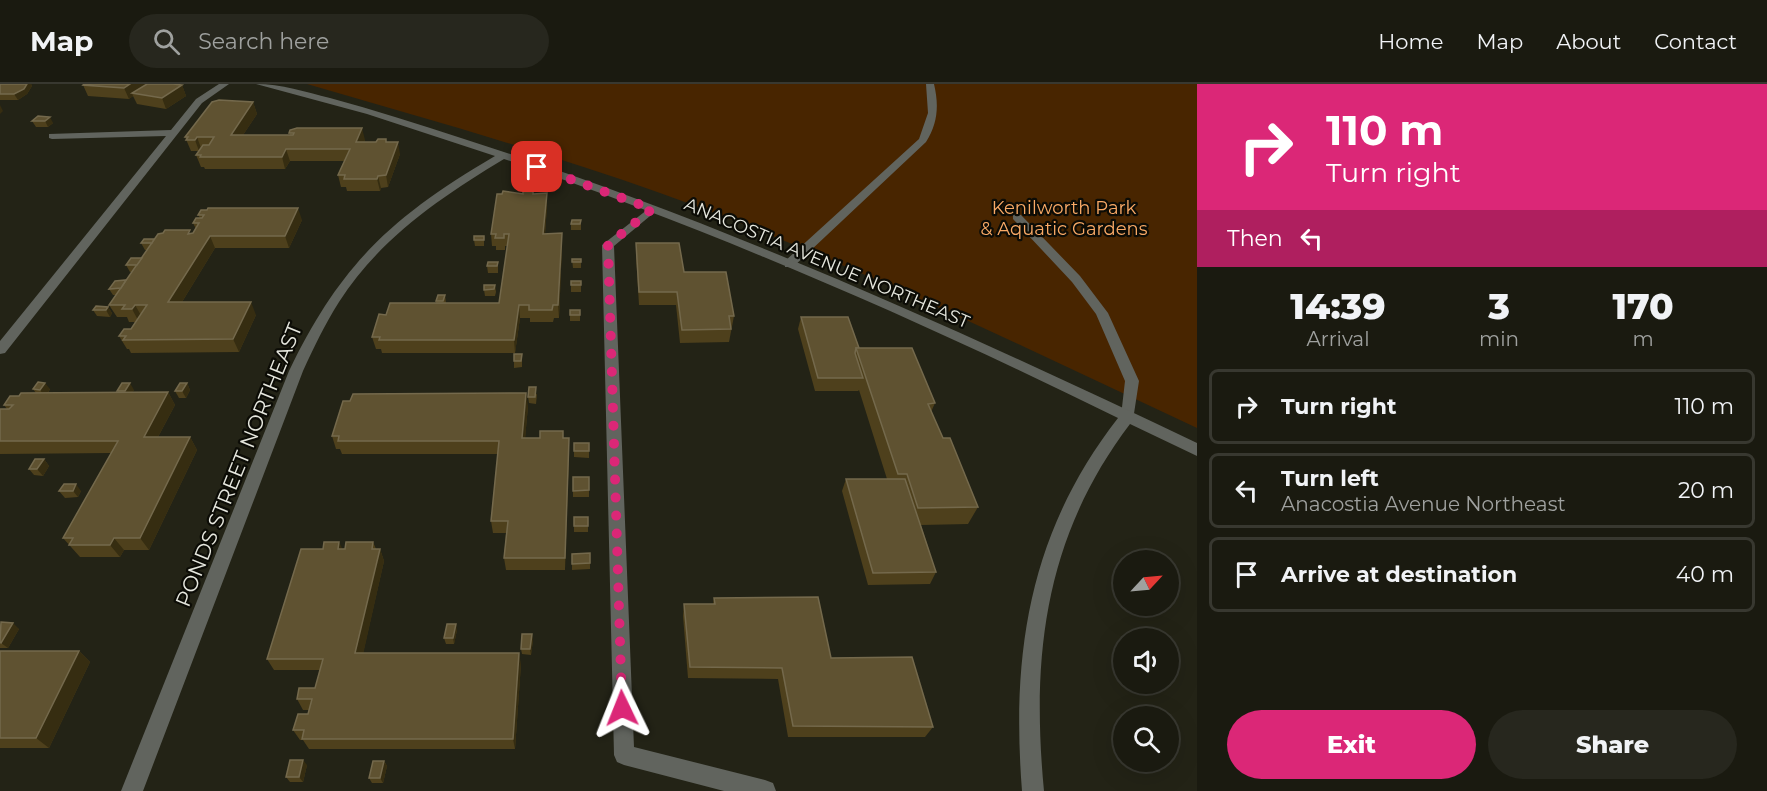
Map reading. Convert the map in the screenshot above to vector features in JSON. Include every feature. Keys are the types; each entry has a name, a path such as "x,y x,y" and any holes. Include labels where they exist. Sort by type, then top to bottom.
{"street":[{"path":"0,350 199,101 225,84"},
{"name":"ANACOSTIA AVENUE NORTHEAST","path":"260,84 323,99 503,155 652,209 789,264 990,352 1197,450"},
{"path":"789,264 923,140 934,114 930,84"},
{"path":"52,136 173,134"},
{"name":"PONDS STREET NORTHEAST","path":"132,791 296,370 327,310 365,259 399,225 437,195 503,155"},
{"path":"652,209 608,245 624,755 765,791"},
{"path":"1017,217 1076,279 1102,313 1132,381 1128,416 1099,455 1083,484 1067,517 1041,594 1032,640 1028,717 1033,791"}],"green space":[{"name":"Kenilworth Park & Aquatic Gardens","path":"307,84 1197,84 1197,428 864,274 729,219 572,163"}],"building":[{"path":"0,84 27,84 24,89 14,94 0,94"},
{"path":"84,84 130,84 124,88"},
{"path":"147,84 182,85 162,98 132,93"},
{"path":"219,100 253,102 231,135 293,135 294,133 289,133 290,130 297,128 362,128 356,142 376,142 378,139 386,139 386,142 398,142 386,175 378,176 377,179 344,179 345,175 338,175 350,149 286,149 282,157 200,157 201,155 196,155 203,145 209,145 214,137 197,137 195,140 186,140 188,137 185,137 212,102"},
{"path":"38,116 50,117 45,121 32,121"},
{"path":"503,191 523,194 523,191 533,191 533,194 547,193 543,234 562,233 558,305 553,305 552,310 529,310 529,305 519,305 514,340 379,340 380,337 372,337 379,314 386,315 390,303 499,303 509,234 504,234 504,238 495,238 496,234 491,234 497,194 502,194"},
{"path":"208,208 298,208 285,236 210,236 168,302 251,302 233,339 123,340 126,336 119,336 124,329 131,329 147,305 135,305 132,309 122,309 125,305 109,305 158,234 165,230 190,230 188,234 193,233 199,223 193,223 196,218 202,218 204,215 198,215 201,210"},
{"path":"572,220 581,220 580,224 571,224"},
{"path":"474,236 484,236 484,240 474,240"},
{"path":"144,239 154,239 152,243 141,243"},
{"path":"636,243 679,243 684,272 726,272 734,316 729,316 731,329 682,330 677,292 639,292"},
{"path":"131,258 142,258 137,265 126,265"},
{"path":"572,259 581,259 581,262 572,262"},
{"path":"488,262 498,262 497,266 487,266"},
{"path":"126,280 121,288 109,289 115,281"},
{"path":"571,281 581,281 581,285 571,285"},
{"path":"484,285 495,285 494,289 484,290"},
{"path":"438,295 445,295 443,301 436,301"},
{"path":"96,306 108,307 106,310 93,310"},
{"path":"570,310 580,310 580,315 570,315"},
{"path":"801,317 848,317 859,348 856,348 855,353 863,378 818,378"},
{"path":"856,348 912,348 935,403 928,404 943,438 950,438 978,507 918,508 907,474 898,474"},
{"path":"514,354 522,354 521,361 514,361"},
{"path":"38,382 45,383 40,390 33,389"},
{"path":"122,383 130,383 125,391 117,391"},
{"path":"180,383 187,383 182,391 175,391"},
{"path":"529,387 536,387 535,397 528,397"},
{"path":"168,392 144,437 190,437 140,538 114,538 110,545 69,545 73,538 63,538 118,441 0,441 0,409 9,409 13,405 4,405 10,396 19,396 21,393"},
{"path":"526,393 522,438 540,438 540,431 563,431 563,438 569,438 565,558 504,558 508,521 491,521 499,441 338,441 339,436 332,436 343,401 350,401 353,394"},
{"path":"574,443 589,443 589,451 574,451"},
{"path":"35,459 44,459 37,469 29,469"},
{"path":"573,477 589,477 589,490 573,491"},
{"path":"846,479 905,479 936,572 873,573"},
{"path":"64,484 76,484 73,491 59,491"},
{"path":"574,517 588,517 588,526 574,526"},
{"path":"324,542 339,542 338,549 345,549 346,542 373,542 372,549 380,549 355,653 519,653 513,739 302,739 304,730 293,730 298,714 308,714 312,699 297,699 299,688 315,688 323,659 267,659 301,549 323,549"},
{"path":"590,553 590,563 572,564 572,554"},
{"path":"818,597 831,658 912,657 933,727 793,726 782,668 690,667 684,604 715,604 714,598"},
{"path":"1,622 13,623 1,643 0,642"},
{"path":"447,624 456,624 453,638 444,638"},
{"path":"522,634 532,634 530,649 521,649"},
{"path":"0,651 79,651 36,738 0,738"},
{"path":"290,760 303,760 299,777 286,777"},
{"path":"373,761 384,761 380,778 369,778"}],"route":[{"path":"537,167 652,209 608,245 622,708"}]}
